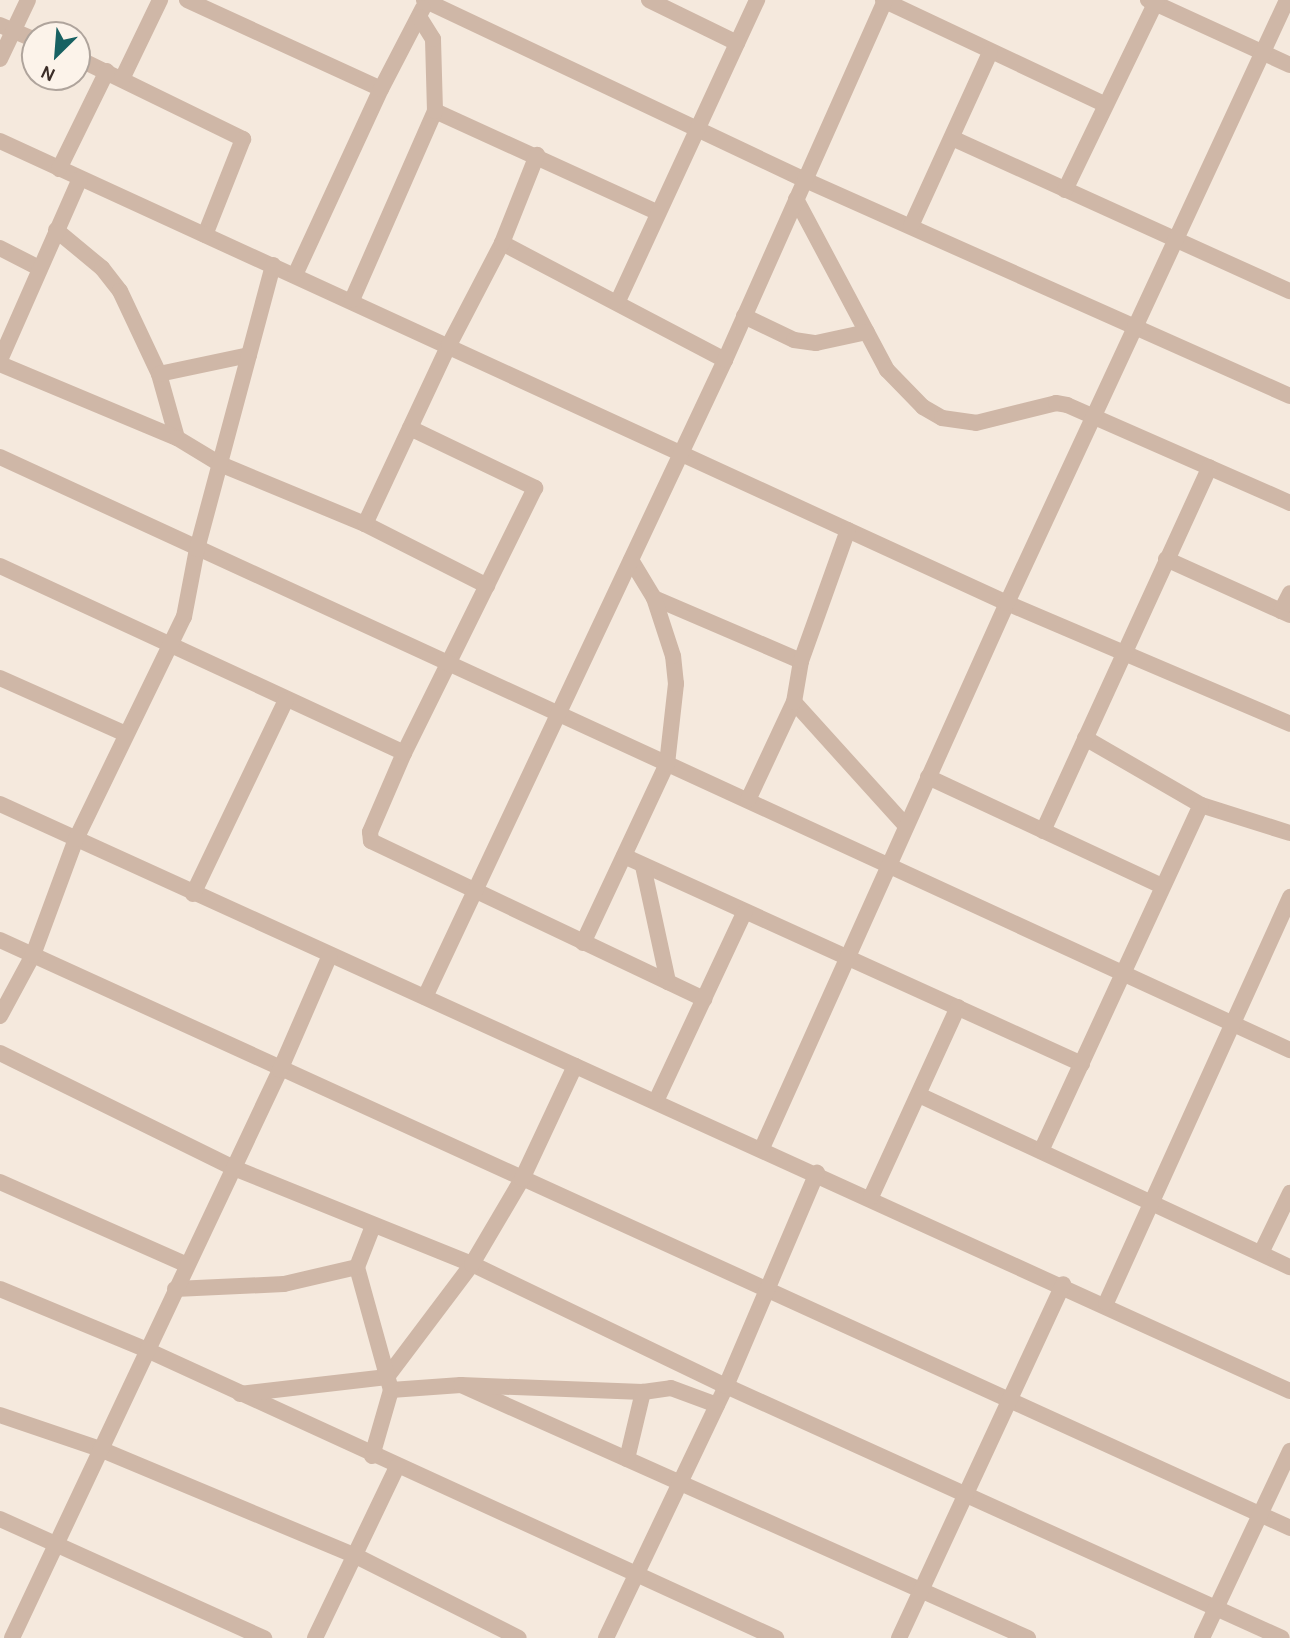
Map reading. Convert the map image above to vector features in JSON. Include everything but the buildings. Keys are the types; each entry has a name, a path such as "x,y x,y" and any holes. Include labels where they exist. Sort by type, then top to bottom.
{"street":[{"path":"0,59 7,28 28,0"},
{"path":"60,169 160,0"},
{"path":"187,0 381,89"},
{"path":"295,275 381,89 426,0 803,179 1139,326 1290,396"},
{"path":"649,0 737,43"},
{"path":"618,301 757,0"},
{"path":"425,997 725,360 884,0 990,53 1106,105"},
{"path":"762,1148 1007,603 1094,415 1139,326 1287,0"},
{"path":"1065,190 1153,1 1290,65"},
{"path":"352,300 435,111 433,39 419,17"},
{"path":"911,226 990,53"},
{"path":"91,64 243,139 205,234"},
{"path":"435,111 537,155 657,212"},
{"path":"952,138 1177,243 1290,291"},
{"path":"0,141 352,300 1007,603 1290,724"},
{"path":"365,524 449,345 502,243 537,155"},
{"path":"80,179 0,362 177,438 220,464 365,524 486,586"},
{"path":"796,199 867,332 904,391 942,418 976,423 1056,403 1094,415 1290,503"},
{"path":"57,230 102,268 120,291 159,374 177,438"},
{"path":"502,243 618,301 725,360"},
{"path":"0,248 39,268"},
{"path":"0,1016 33,955 76,839 126,734 173,647 191,593 197,549 273,265"},
{"path":"744,316 794,340 816,343 867,332"},
{"path":"159,374 249,355"},
{"path":"410,428 535,488 404,752 370,832 371,841 473,893 704,999"},
{"path":"0,457 558,716 889,862 1290,1050"},
{"path":"1043,831 1210,467"},
{"path":"748,800 794,702 801,661 848,530"},
{"path":"1166,559 1286,613 1290,593"},
{"path":"583,943 667,764 676,684 673,656 654,598 631,560"},
{"path":"0,566 286,700 404,752"},
{"path":"654,598 801,661"},
{"path":"1,681 126,734"},
{"path":"193,894 286,700"},
{"path":"794,702 906,826"},
{"path":"1085,738 1201,804 1290,833"},
{"path":"928,777 1162,886"},
{"path":"0,804 193,894 1106,1303 1290,1391"},
{"path":"1041,1151 1201,804"},
{"path":"624,856 744,913 1082,1063"},
{"path":"643,866 668,982"},
{"path":"1106,1303 1290,897"},
{"path":"656,1101 744,913"},
{"path":"0,940 280,1070 767,1288 1290,1528"},
{"path":"10,1636 58,1544 100,1449 280,1070 330,955"},
{"path":"871,1197 958,1007"},
{"path":"0,1053 234,1168 472,1264 726,1386 1282,1638"},
{"path":"372,1456 389,1384 472,1264 522,1179 575,1066"},
{"path":"919,1095 1290,1267"},
{"path":"606,1638 635,1572 726,1386 817,1173"},
{"path":"0,1182 187,1265"},
{"path":"1261,1253 1290,1193"},
{"path":"373,1226 357,1267 389,1384"},
{"path":"175,1289 259,1287 357,1267"},
{"path":"899,1638 1012,1401 1063,1284"},
{"path":"0,1289 147,1350 372,1456 635,1572 776,1638"},
{"path":"240,1394 389,1384 643,1392 684,1390 717,1405"},
{"path":"461,1385 1028,1638"},
{"path":"627,1459 643,1392"},
{"path":"0,1415 100,1449 356,1556 519,1638"},
{"path":"1202,1638 1290,1451"},
{"path":"315,1638 397,1467"},
{"path":"0,1519 264,1638"}]}
